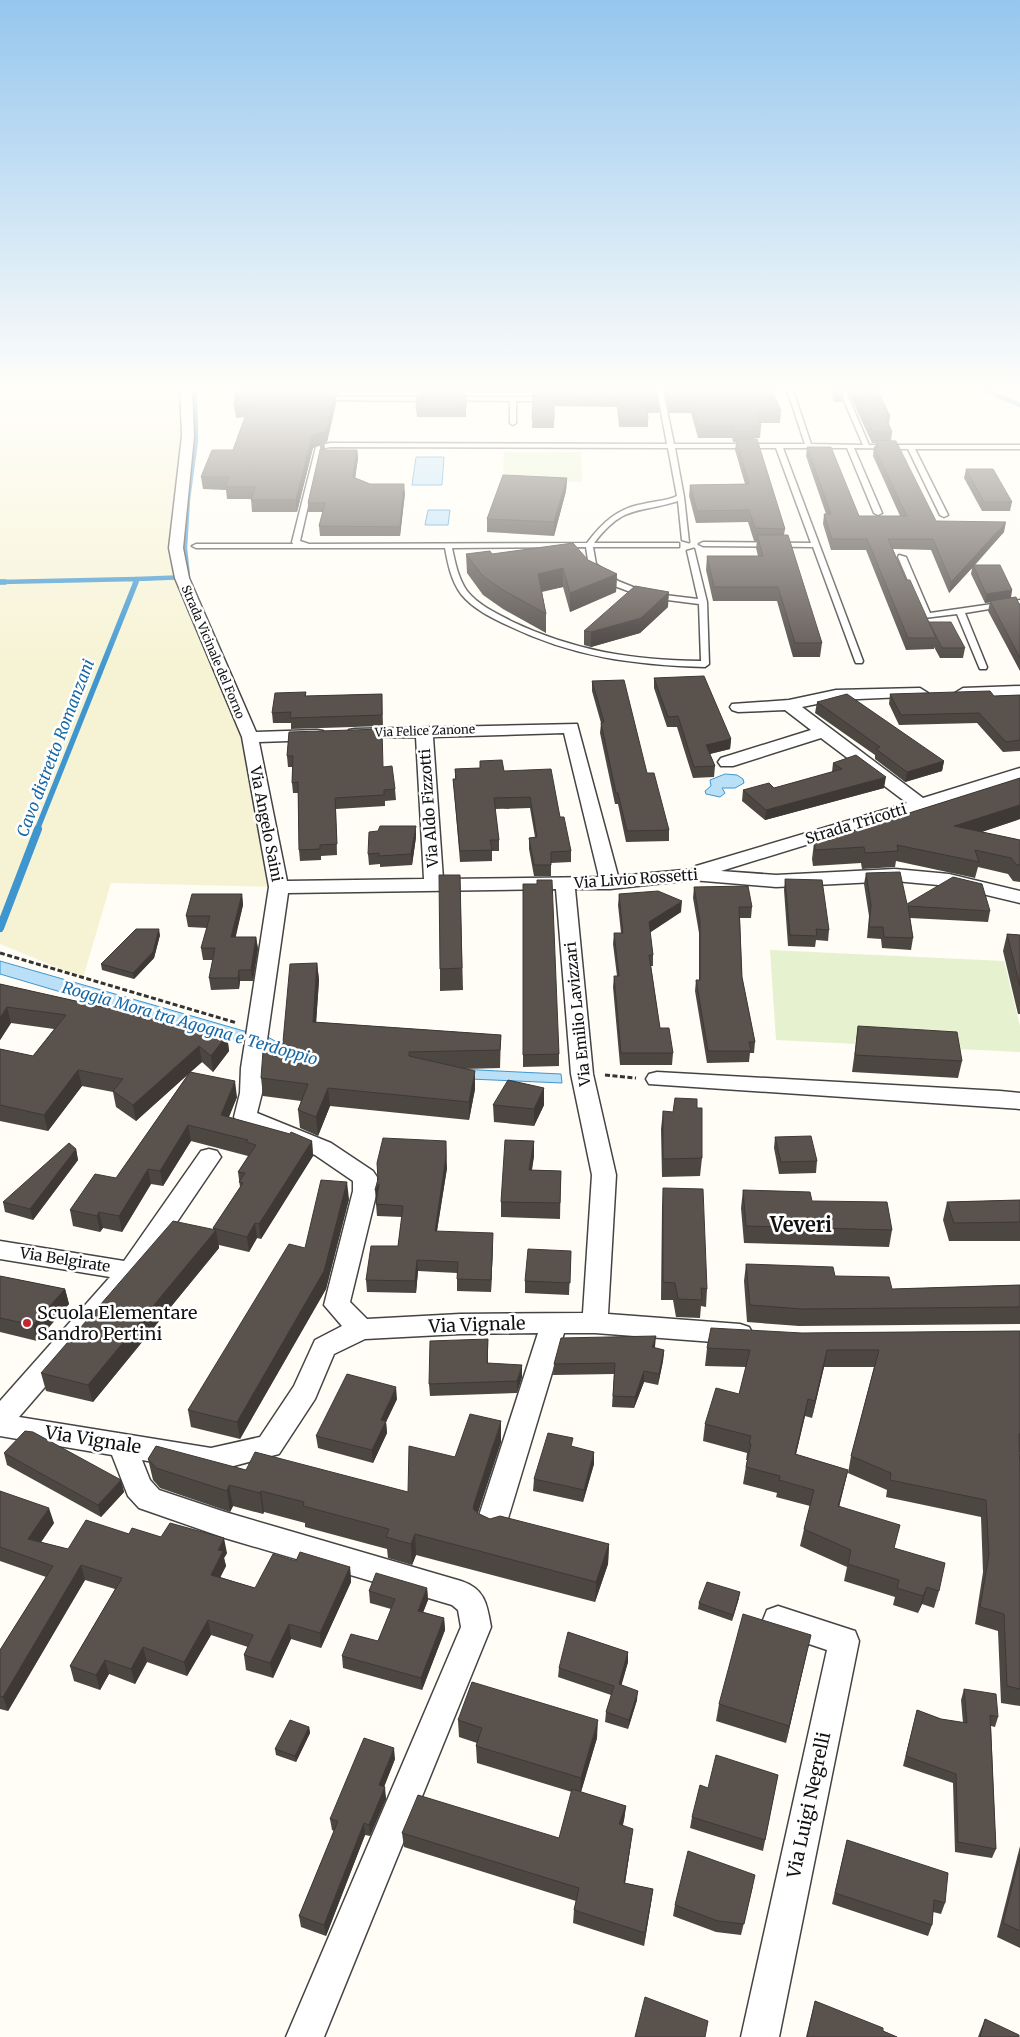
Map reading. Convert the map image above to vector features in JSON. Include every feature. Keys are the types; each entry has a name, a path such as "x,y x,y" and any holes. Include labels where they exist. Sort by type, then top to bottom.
{"street":[{"name":"Strada Vicinale del Forno","path":"183,482 176,548 181,576 250,738"},
{"path":"738,707 789,705 836,695 1020,691"},
{"path":"789,705 920,805"},
{"name":"Via Felice Zanone","path":"250,738 424,731 571,728 610,883"},
{"name":"Via Aldo Fizzotti","path":"424,731 434,885"},
{"path":"727,762 824,732"},
{"name":"Via Angelo Saini","path":"250,738 279,887 254,1054 251,1093 245,1117 323,1149 365,1177 365,1191 337,1305 360,1329"},
{"name":"Strada Tricotti","path":"692,874 920,805 1020,772"},
{"name":"Via Livio Rossetti","path":"279,887 610,883 692,874 776,881 895,875 948,880 1020,897"},
{"name":"Via Emilio Lavizzari","path":"565,884 582,1074 604,1175 595,1323"},
{"path":"657,1079 1000,1098 1020,1101"},
{"path":"0,1420 130,1271 209,1157"},
{"name":"Via Belgirate","path":"0,1250 130,1271"},
{"path":"491,1525 554,1323"},
{"name":"Via Vignale","path":"0,1425 211,1460 269,1446 305,1391 324,1347 360,1329 460,1324 595,1323 760,1335"},
{"path":"123,1446 138,1486 149,1499 225,1526 461,1594 472,1604 476,1627 305,2037"},
{"name":"Via Luigi Negrelli","path":"760,2037 844,1641 778,1620"}],"lane":[{"path":"309,546 296,542 310,482"},
{"path":"678,482 686,540"},
{"path":"792,482 859,660"},
{"path":"865,482 878,513"},
{"path":"928,482 944,515"},
{"path":"681,497 670,502 631,509 613,519 601,529 589,545 592,564 615,583 647,595 703,602"},
{"path":"196,546 676,545 686,540 698,541 703,544 814,545"},
{"path":"676,545 680,550 691,551 701,550 703,544"},
{"path":"448,546 453,573 465,593 492,614 559,646 600,656 651,663 705,664 703,602 691,551"},
{"path":"902,557 927,616 1020,602"},
{"path":"960,611 984,667"}],"path":[{"path":"0,953 258,1030"},
{"path":"582,1074 657,1079"}],"shaded area":[{"path":"0,482 179,482 172,548 232,696 272,887 111,883 83,978 0,944"}],"green space":[{"path":"770,950 1004,961 1020,1026 1020,1052 776,1040"}],"water":[{"path":"412,482 442,482 442,485 412,485"},
{"path":"428,510 450,510 448,525 425,525"},
{"path":"725,774 737,775 743,779 744,783 735,788 722,788 725,793 720,797 706,794 705,791 711,786 710,780"},
{"name":"Roggia Mora tra Agogna e Terdoppio","path":"0,961 251,1033 249,1043 159,1021 0,974"},
{"path":"266,1036 285,1046 305,1053 346,1062 388,1066 561,1074 562,1083 470,1079 301,1063 260,1049"}],"building":[{"path":"227,482 300,482 296,500 251,500 255,487 225,487"},
{"path":"313,482 404,484 400,527 319,526 325,503 308,503"},
{"path":"500,482 566,482 554,522 487,519"},
{"path":"748,482 770,482 785,529 755,528 749,510 697,511 690,485 749,484"},
{"path":"820,482 845,482 859,516 907,516 891,482 917,482 936,521 1006,522 951,582 933,539 888,539 906,580 910,580 936,638 908,638 867,539 832,539 824,514 831,514"},
{"path":"973,482 1001,482 1012,502 984,502"},
{"path":"757,535 788,535 822,643 795,643 778,587 714,587 707,556 763,556"},
{"path":"573,543 588,560 617,574 570,593 563,568 538,574 546,614 503,590 483,576 466,554 490,551 492,554"},
{"path":"973,565 1000,565 1012,590 986,594"},
{"path":"635,586 669,592 641,618 591,632 584,631"},
{"path":"1016,597 1020,604 1020,658 990,601"},
{"path":"929,622 951,622 965,648 942,648"},
{"path":"704,676 731,739 706,745 715,766 694,767 678,716 668,717 654,678"},
{"path":"624,680 647,773 654,773 669,830 627,831 618,793 616,793 601,723 604,722 592,681"},
{"path":"990,691 994,696 1020,695 1020,740 1006,742 979,713 901,715 890,694"},
{"path":"306,692 305,696 382,694 382,715 290,718 291,712 272,713 275,693"},
{"path":"847,694 944,761 907,772 876,749 880,747 817,702"},
{"path":"382,729 383,767 392,766 395,789 384,790 384,795 335,798 337,844 320,845 320,849 299,850 298,782 292,783 293,756 287,756 289,732"},
{"path":"856,755 886,777 766,810 743,790 769,783 774,788 842,769 833,763"},
{"path":"502,760 504,771 551,769 560,817 564,817 571,851 551,852 551,865 534,865 529,838 537,837 530,797 494,798 499,840 490,840 492,850 460,851 453,779 456,779 455,769 480,768 480,761"},
{"path":"1020,778 1020,805 954,826 1020,840 1020,865 1017,865 1011,858 975,850 979,862 897,845 898,851 865,853 864,847 815,850 814,843"},
{"path":"380,826 416,826 411,854 379,856 379,853 368,854 369,832 378,831"},
{"path":"900,872 907,904 953,877 982,884 990,911 908,906 913,938 884,937 883,927 869,927 871,905 866,873"},
{"path":"439,875 460,875 462,968 440,969"},
{"path":"785,879 822,880 829,930 816,929 817,936 790,935"},
{"path":"537,880 552,880 559,1054 523,1055 523,884 537,884"},
{"path":"748,886 752,907 739,907 742,977 755,1042 749,1042 751,1051 708,1051 696,980 700,980 700,922 694,887"},
{"path":"658,891 682,901 649,922 653,955 649,955 660,1028 669,1028 673,1053 621,1053 614,976 619,976 614,933 623,933 619,894"},
{"path":"192,894 242,894 231,937 256,937 251,970 239,970 238,978 209,978 215,948 201,948 210,916 186,916"},
{"path":"136,929 159,929 153,952 133,973 101,964"},
{"path":"1007,934 1020,935 1020,986"},
{"path":"317,963 313,1022 501,1035 500,1050 409,1052 409,1056 475,1071 469,1102 328,1088 316,1117 298,1110 308,1084 261,1078 263,1051 282,1053 290,964"},
{"path":"0,984 227,1035 211,1056 199,1046 133,1105 113,1091 123,1079 78,1070 44,1115 0,1105 0,1049 33,1056 66,1015 7,1007 0,1018"},
{"path":"858,1026 957,1032 962,1061 855,1055"},
{"path":"190,1072 235,1081 221,1115 290,1134 291,1132 312,1141 259,1224 255,1223 247,1237 213,1228 243,1183 239,1182 245,1173 238,1172 256,1145 246,1142 248,1140 188,1125 160,1171 148,1169 119,1216 99,1212 97,1216 70,1210 95,1174 116,1178"},
{"path":"508,1080 544,1088 534,1109 493,1105"},
{"path":"675,1098 697,1099 697,1108 702,1108 702,1158 663,1159 663,1111 673,1112"},
{"path":"811,1136 817,1161 781,1162 775,1137"},
{"path":"383,1138 446,1141 446,1157 435,1231 493,1233 491,1280 457,1279 458,1262 417,1260 415,1281 366,1280 371,1246 398,1246 403,1206 376,1204 379,1184 375,1190 378,1179 377,1163"},
{"path":"505,1140 534,1141 529,1170 561,1171 560,1203 501,1202"},
{"path":"69,1143 76,1149 30,1209 3,1202"},
{"path":"321,1180 347,1182 324,1271 237,1422 188,1410 289,1244 305,1248"},
{"path":"663,1188 703,1189 707,1289 701,1288 702,1300 678,1299 675,1283 663,1282"},
{"path":"743,1190 810,1192 812,1201 887,1202 892,1230 746,1226"},
{"path":"1020,1200 1020,1222 954,1223 947,1202"},
{"path":"173,1221 216,1230 88,1385 41,1373"},
{"path":"528,1249 571,1251 570,1283 525,1281"},
{"path":"746,1264 833,1267 835,1276 889,1277 892,1289 1020,1285 1020,1307 802,1309 750,1305"},
{"path":"0,1276 65,1289 33,1325 0,1318"},
{"path":"711,1328 802,1333 1020,1331 1020,1689 1007,1686 1004,1614 980,1607 989,1555 986,1500 890,1480 891,1473 851,1456 879,1350 827,1350 815,1401 808,1399 795,1454 848,1470 838,1506 900,1525 894,1548 945,1563 939,1591 927,1587 923,1596 897,1588 899,1580 848,1564 851,1550 804,1529 814,1490 779,1480 780,1476 746,1467 751,1436 705,1424 716,1388 739,1394 750,1350 707,1348"},
{"path":"656,1336 652,1347 664,1350 659,1374 644,1371 635,1397 613,1396 615,1363 554,1364 561,1338"},
{"path":"488,1339 487,1363 522,1365 517,1381 429,1384 430,1341"},
{"path":"347,1374 396,1387 381,1420 386,1421 372,1450 316,1436"},
{"path":"470,1414 501,1421 473,1509 490,1519 500,1516 609,1544 596,1582 415,1534 411,1544 386,1537 389,1529 303,1506 304,1502 261,1491 260,1493 229,1485 227,1491 156,1468 148,1459 156,1446 246,1470 255,1452 408,1492 409,1446 455,1457"},
{"path":"25,1431 33,1432 121,1480 98,1505 4,1453"},
{"path":"548,1433 573,1438 571,1446 594,1452 584,1490 534,1479"},
{"path":"0,1491 49,1508 28,1539 68,1549 86,1520 129,1534 132,1528 161,1537 170,1523 224,1538 218,1550 223,1551 211,1575 255,1588 273,1554 296,1561 300,1552 350,1567 320,1633 289,1624 270,1663 244,1655 253,1635 208,1620 184,1662 143,1647 131,1669 105,1660 96,1675 70,1666 122,1578 81,1565 3,1697 0,1696 0,1650 53,1566 0,1547"},
{"path":"376,1573 427,1588 418,1611 444,1618 421,1678 342,1656 351,1634 378,1641 395,1599 369,1591"},
{"path":"707,1582 740,1592 733,1615 699,1603"},
{"path":"743,1614 811,1635 789,1726 719,1704"},
{"path":"568,1632 628,1652 619,1684 638,1691 629,1720 606,1712 614,1686 559,1668"},
{"path":"472,1682 598,1720 581,1778 476,1746 482,1728 458,1720"},
{"path":"964,1689 996,1694 998,1717 990,1715 996,1849 958,1842 956,1774 906,1756 917,1710 941,1719 967,1723"},
{"path":"290,1720 309,1727 295,1756 275,1749"},
{"path":"364,1738 394,1748 379,1785 385,1787 369,1825 364,1823 324,1925 299,1916 338,1821 330,1819"},
{"path":"716,1755 778,1775 765,1840 692,1817 700,1785 708,1788"},
{"path":"572,1789 626,1806 619,1824 633,1829 624,1883 653,1889 645,1933 574,1910 579,1888 402,1833 418,1795 559,1838"},
{"path":"847,1840 948,1873 945,1903 934,1900 932,1925 835,1893"},
{"path":"688,1851 755,1875 744,1924 718,1921 675,1905"},
{"path":"1020,1854 1020,1931 1003,1923"},
{"path":"645,1997 708,2021 705,2037 635,2037"},
{"path":"815,2001 883,2028 883,2031 897,2037 807,2037"},
{"path":"985,2019 1019,2035 1019,2037 980,2037"}],"waterway":[{"name":"Cavo distretto Romanzani","path":"137,579 188,577 185,548 190,482"},
{"name":"Cavo distretto Romanzani","path":"5,582 0,582 137,579"},
{"name":"Cavo distretto Romanzani","path":"135,583 137,579"},
{"name":"Cavo distretto Romanzani","path":"37,830 136,582"},
{"name":"Cavo distretto Romanzani","path":"0,928 38,829"}],"place":[{"name":"Scuola Elementare Sandro Pertini","path":"27,1323"}],"district":[{"name":"Veveri","path":"801,1225"}]}
